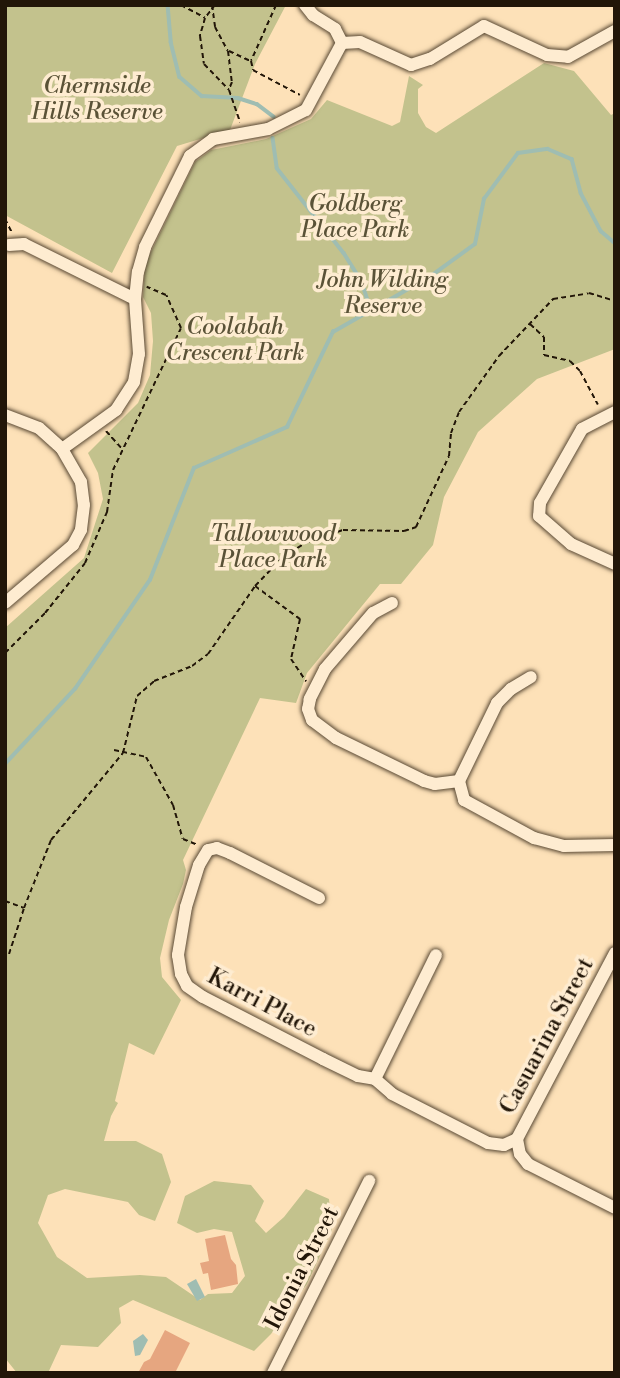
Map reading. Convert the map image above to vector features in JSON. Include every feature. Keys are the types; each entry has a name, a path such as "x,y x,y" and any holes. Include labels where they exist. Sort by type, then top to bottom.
{"street":[{"path":"305,5 313,15 335,29 342,43"},
{"path":"342,43 360,42 411,65 430,59 484,26 557,57 580,53 615,31"},
{"path":"62,449 116,410 134,382 139,354 135,299 145,247 190,156 212,139 268,129 306,110 342,43"},
{"path":"12,245 24,244 135,299"},
{"path":"609,414 582,429 572,443 540,503 539,516 571,544 615,564"},
{"path":"5,415 39,428 62,449 84,494 81,530 61,558 5,603"},
{"path":"392,603 373,613 334,657 316,686 309,709 312,720 323,729 424,781 445,784 459,781"},
{"path":"531,677 511,689 496,703 459,781 464,800 534,838 564,846 615,845"},
{"path":"208,850 217,848 230,853 319,898"},
{"name":"Karri Place","path":"208,850 199,865 186,907 178,955 181,974 187,986 203,998 323,1059 358,1076 375,1079 392,1094 488,1143 504,1145 517,1139"},
{"name":"Casuarina Street","path":"615,953 517,1139 520,1154 528,1164 615,1208"},
{"path":"375,1079 436,955"},
{"name":"Idonia Street","path":"273,1373 369,1181"}],"path":[{"path":"181,5 205,18"},
{"path":"276,5 251,61 253,70 311,101"},
{"path":"213,6 205,18 200,36 204,64 229,90 244,132"},
{"path":"213,6 215,27 228,51 232,82 229,90"},
{"path":"228,51 251,61"},
{"path":"5,219 10,224 12,245"},
{"path":"5,653 46,613 86,563 107,512 113,470 181,328 166,295 137,282"},
{"path":"9,954 51,840 123,753 137,696 153,681 192,666 208,653 255,586 283,557 321,535 343,530 404,531 416,527 449,456 451,433 459,412 483,376 553,299 589,293 615,301"},
{"path":"529,324 544,337 544,355 570,362 580,371 609,414"},
{"path":"106,430 124,451"},
{"path":"255,586 300,619 291,659 303,678 316,686"},
{"path":"114,750 146,757 173,805 183,839 208,850"},
{"path":"5,901 24,908"}],"green space":[{"name":"Chermside Hills Reserve","path":"5,5 286,5 255,64 230,130 177,146 112,273 5,215"},
{"path":"544,63 574,71 611,115 615,113 615,349 537,379 478,432 444,497 433,545 401,584 380,584 307,673 296,703 260,698 183,860 186,870 183,884 169,920 160,958 162,977 181,1000 154,1055 129,1043 115,1101 118,1103 104,1141 136,1141 162,1154 171,1182 155,1221 139,1215 128,1202 65,1189 48,1195 38,1223 57,1257 87,1278 140,1275 166,1277 200,1300 208,1294 232,1293 245,1276 232,1232 214,1229 197,1233 177,1223 185,1196 214,1181 251,1185 264,1201 255,1221 266,1233 284,1217 306,1189 329,1199 332,1230 307,1284 271,1334 254,1351 133,1300 119,1308 121,1323 98,1347 61,1345 48,1373 17,1373 5,1358 5,628 84,558 103,499 98,473 88,453 138,403 150,375 153,341 151,313 143,297 145,264 195,162 211,150 266,139 311,119 327,100 392,126 400,122 409,76 423,85 418,89 418,113 426,127 436,133"}],"water":[{"path":"196,1279 205,1297 197,1301 187,1284"},
{"path":"143,1334 148,1340 140,1355 135,1356 133,1341"}],"building":[{"path":"225,1235 231,1259 236,1265 238,1284 211,1290 208,1273 203,1274 200,1263 209,1261 205,1239"},
{"path":"165,1330 190,1343 175,1373 138,1373 144,1362 150,1359"}],"waterway":[{"path":"168,5 171,42 180,77 202,96 238,98 257,104 274,117"},
{"path":"273,138 277,168 344,253 362,282 371,310"},
{"path":"5,764 75,689 150,580 194,468 287,427 333,332 431,276 475,244 484,199 518,153 548,149 572,159 581,193 601,231 615,243"}],"park label":[{"name":"Goldberg Place Park","path":"355,217"},
{"name":"John Wilding Reserve","path":"383,293"},
{"name":"Coolabah Crescent Park","path":"235,340"},
{"name":"Tallowwood Place Park","path":"273,547"}]}
